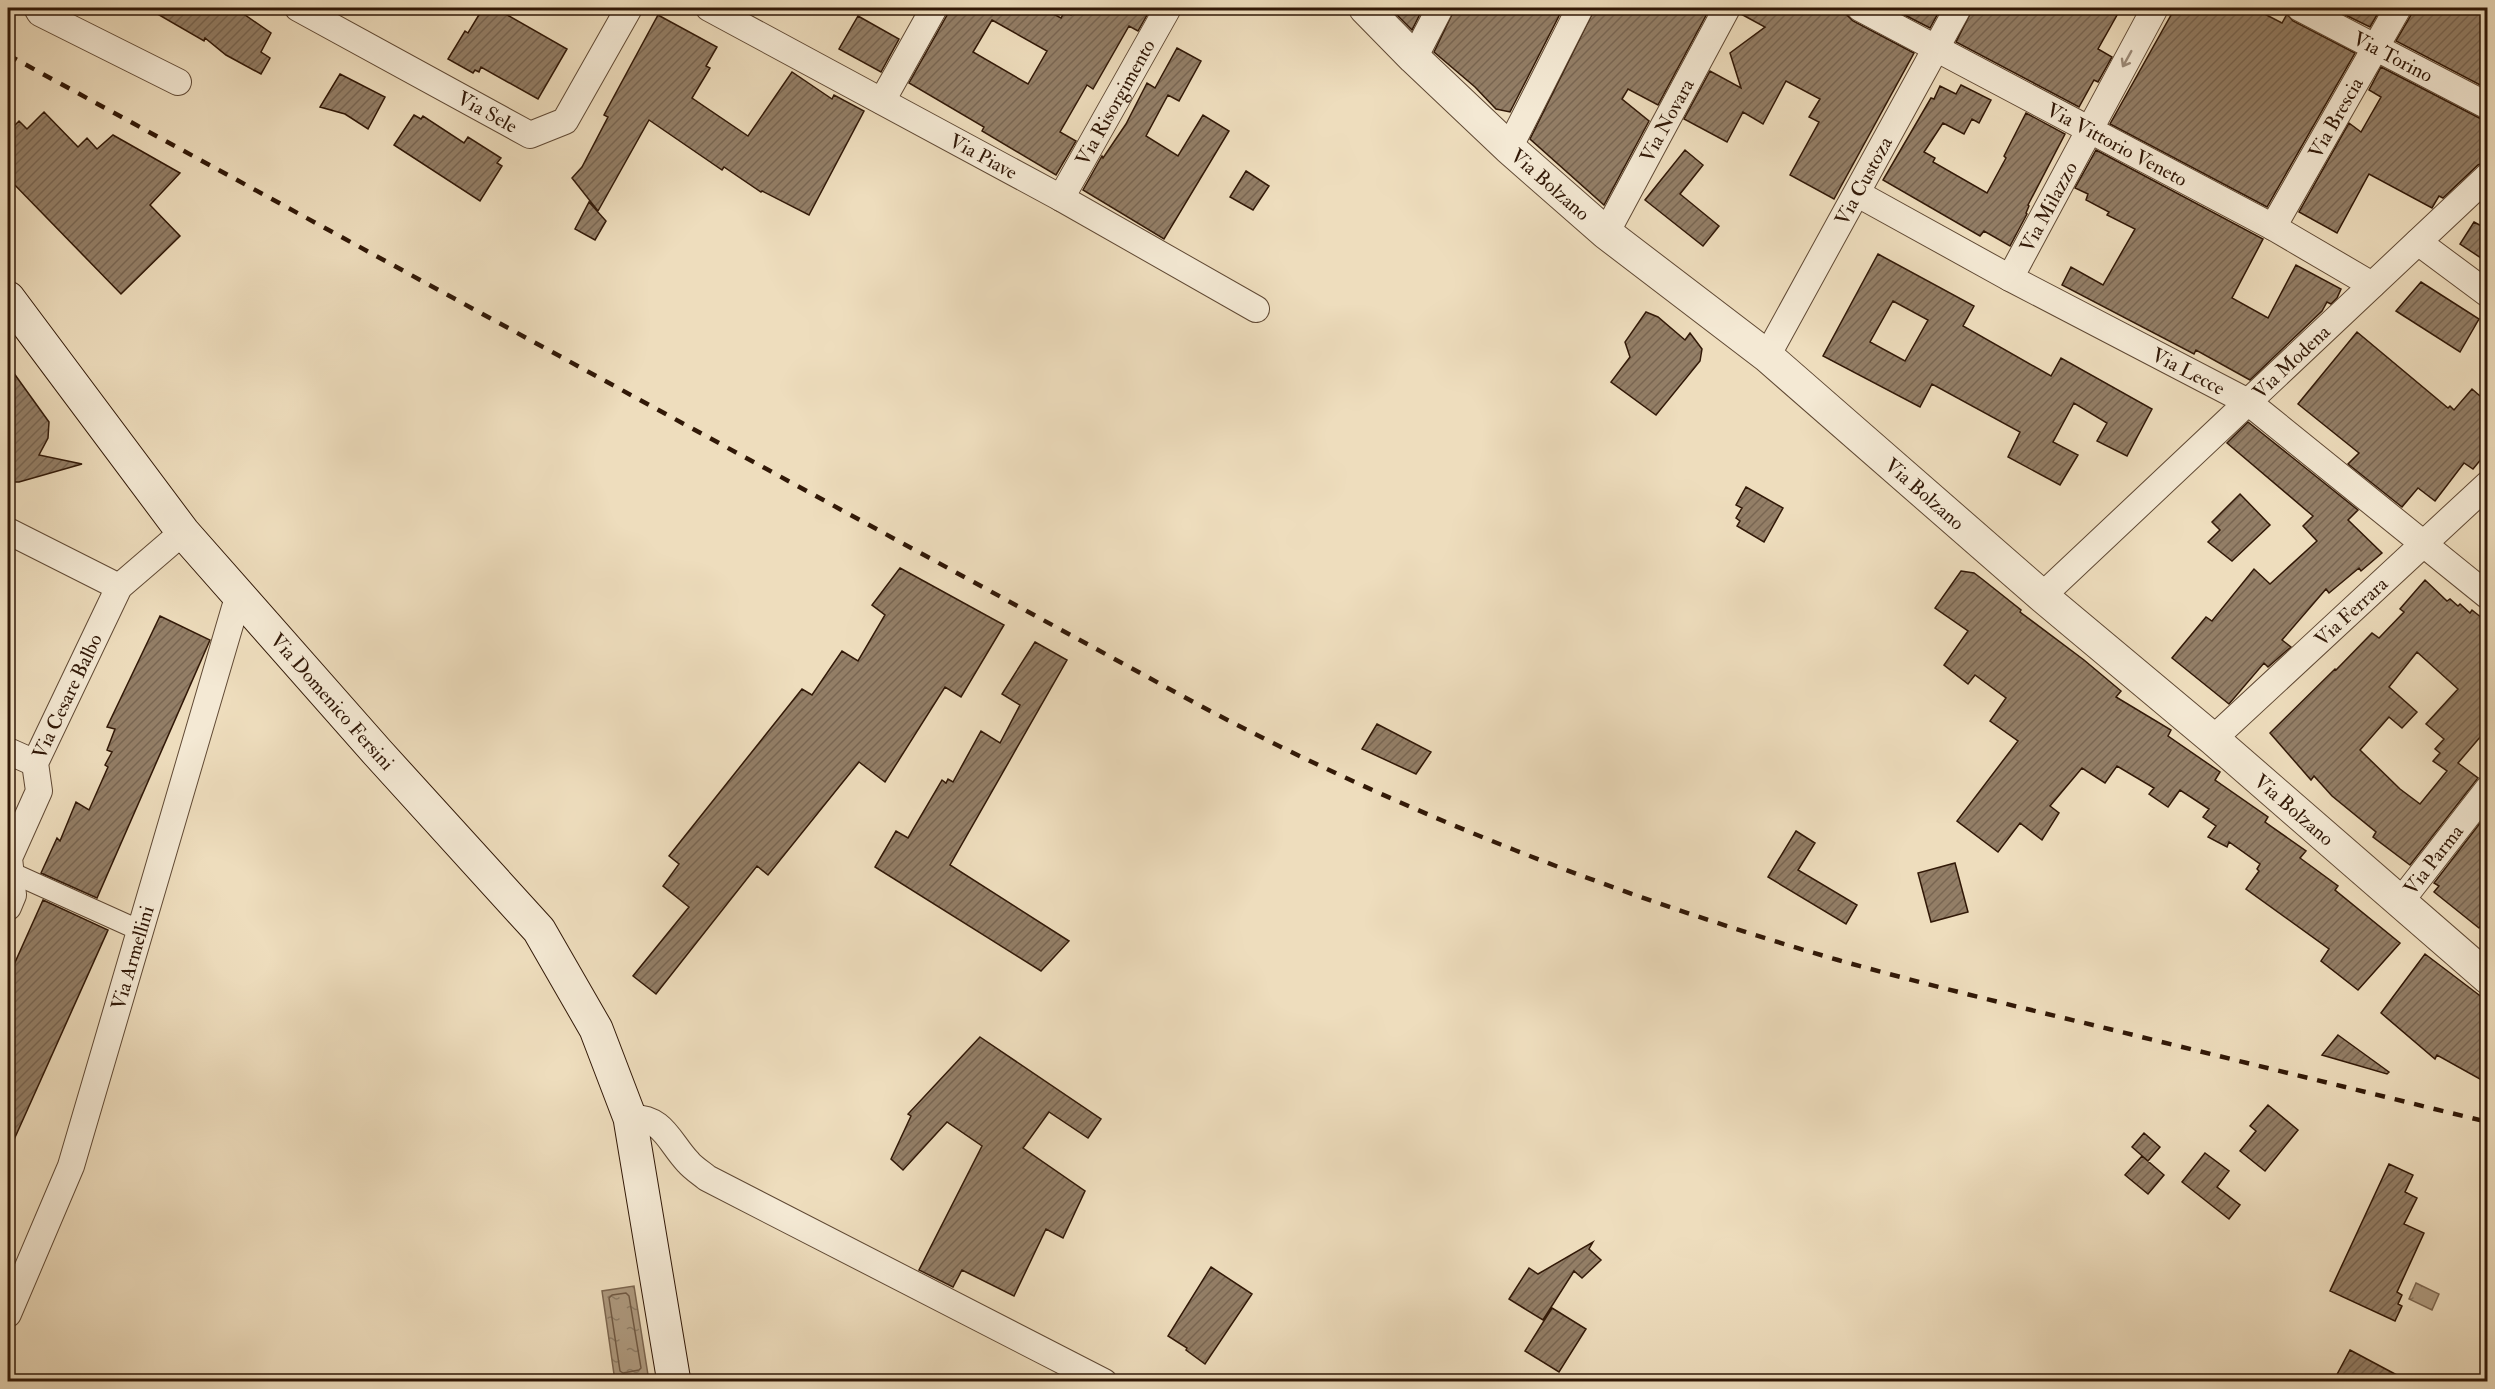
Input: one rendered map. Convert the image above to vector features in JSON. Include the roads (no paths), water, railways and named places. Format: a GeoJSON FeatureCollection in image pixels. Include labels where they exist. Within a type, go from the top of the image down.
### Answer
{"type":"FeatureCollection","features":[{"type":"Feature","properties":{"kind":"main road","name":"Via Domenico Fersini"},"geometry":{"type":"LineString","coordinates":[[8,298],[183,532],[378,753],[540,930],[596,1029],[630,1118],[674,1382]]}},
{"type":"Feature","properties":{"kind":"street"},"geometry":{"type":"LineString","coordinates":[[37,8],[40,13],[178,82]]}},
{"type":"Feature","properties":{"kind":"street","name":"Via Sele"},"geometry":{"type":"LineString","coordinates":[[298,8],[530,135],[565,121],[629,8]]}},
{"type":"Feature","properties":{"kind":"street","name":"Via Piave"},"geometry":{"type":"LineString","coordinates":[[709,8],[1060,198],[1256,309]]}},
{"type":"Feature","properties":{"kind":"street"},"geometry":{"type":"LineString","coordinates":[[882,101],[934,8]]}},
{"type":"Feature","properties":{"kind":"street","name":"Via Risorgimento"},"geometry":{"type":"LineString","coordinates":[[1060,198],[1168,8]]}},
{"type":"Feature","properties":{"kind":"street","name":"Via Bolzano"},"geometry":{"type":"LineString","coordinates":[[1365,8],[1509,148],[1606,233],[1767,356],[2042,596],[2213,739],[2487,978]]}},
{"type":"Feature","properties":{"kind":"street"},"geometry":{"type":"LineString","coordinates":[[1414,58],[1440,8]]}},
{"type":"Feature","properties":{"kind":"street"},"geometry":{"type":"LineString","coordinates":[[1509,148],[1580,8]]}},
{"type":"Feature","properties":{"kind":"street","name":"Via Novara"},"geometry":{"type":"LineString","coordinates":[[1606,233],[1727,8]]}},
{"type":"Feature","properties":{"kind":"street","name":"Via Vittorio Veneto"},"geometry":{"type":"LineString","coordinates":[[1860,8],[2273,227],[2372,285]]}},
{"type":"Feature","properties":{"kind":"street","name":"Via Custoza"},"geometry":{"type":"LineString","coordinates":[[1767,356],[1959,8]]}},
{"type":"Feature","properties":{"kind":"street","name":"Via Milazzo"},"geometry":{"type":"LineString","coordinates":[[2010,278],[2155,8]]}},
{"type":"Feature","properties":{"kind":"street","name":"Via Torino"},"geometry":{"type":"LineString","coordinates":[[2300,8],[2487,106]]}},
{"type":"Feature","properties":{"kind":"street","name":"Via Brescia"},"geometry":{"type":"LineString","coordinates":[[2273,227],[2398,8]]}},
{"type":"Feature","properties":{"kind":"street","name":"Via Modena"},"geometry":{"type":"LineString","coordinates":[[2042,596],[2487,176]]}},
{"type":"Feature","properties":{"kind":"street","name":"Via Lecce"},"geometry":{"type":"LineString","coordinates":[[1858,194],[2010,278],[2248,402],[2487,596]]}},
{"type":"Feature","properties":{"kind":"street"},"geometry":{"type":"LineString","coordinates":[[2418,242],[2487,294]]}},
{"type":"Feature","properties":{"kind":"street","name":"Via Ferrara"},"geometry":{"type":"LineString","coordinates":[[2213,739],[2487,484]]}},
{"type":"Feature","properties":{"kind":"street"},"geometry":{"type":"LineString","coordinates":[[8,531],[119,587],[183,532]]}},
{"type":"Feature","properties":{"kind":"street","name":"Via Cesare Balbo"},"geometry":{"type":"LineString","coordinates":[[8,907],[13,896],[9,858],[39,791],[34,763],[119,587]]}},
{"type":"Feature","properties":{"kind":"street","name":"Via Armellini"},"geometry":{"type":"LineString","coordinates":[[8,1314],[71,1166],[238,594]]}},
{"type":"Feature","properties":{"kind":"street"},"geometry":{"type":"LineString","coordinates":[[8,751],[34,763]]}},
{"type":"Feature","properties":{"kind":"street","name":"Via Parma"},"geometry":{"type":"LineString","coordinates":[[2400,902],[2487,789]]}},
{"type":"Feature","properties":{"kind":"street"},"geometry":{"type":"LineString","coordinates":[[9,872],[141,931]]}},
{"type":"Feature","properties":{"kind":"street"},"geometry":{"type":"LineString","coordinates":[[630,1118],[651,1120],[676,1145],[688,1163],[707,1178],[1104,1382]]}},
{"type":"Feature","properties":{"kind":"water"},"geometry":{"type":"Polygon","coordinates":[[[2416,1283],[2439,1294],[2432,1310],[2409,1299],[2416,1283]]]}},
{"type":"Feature","properties":{"kind":"water"},"geometry":{"type":"Polygon","coordinates":[[[634,1286],[648,1375],[615,1381],[602,1291],[634,1286]]]}},
{"type":"Feature","properties":{"kind":"railway"},"geometry":{"type":"LineString","coordinates":[[8,55],[1197,704],[1352,781],[1431,816],[1511,849],[1673,908],[1838,960],[1973,996],[2488,1122]]}}]}
